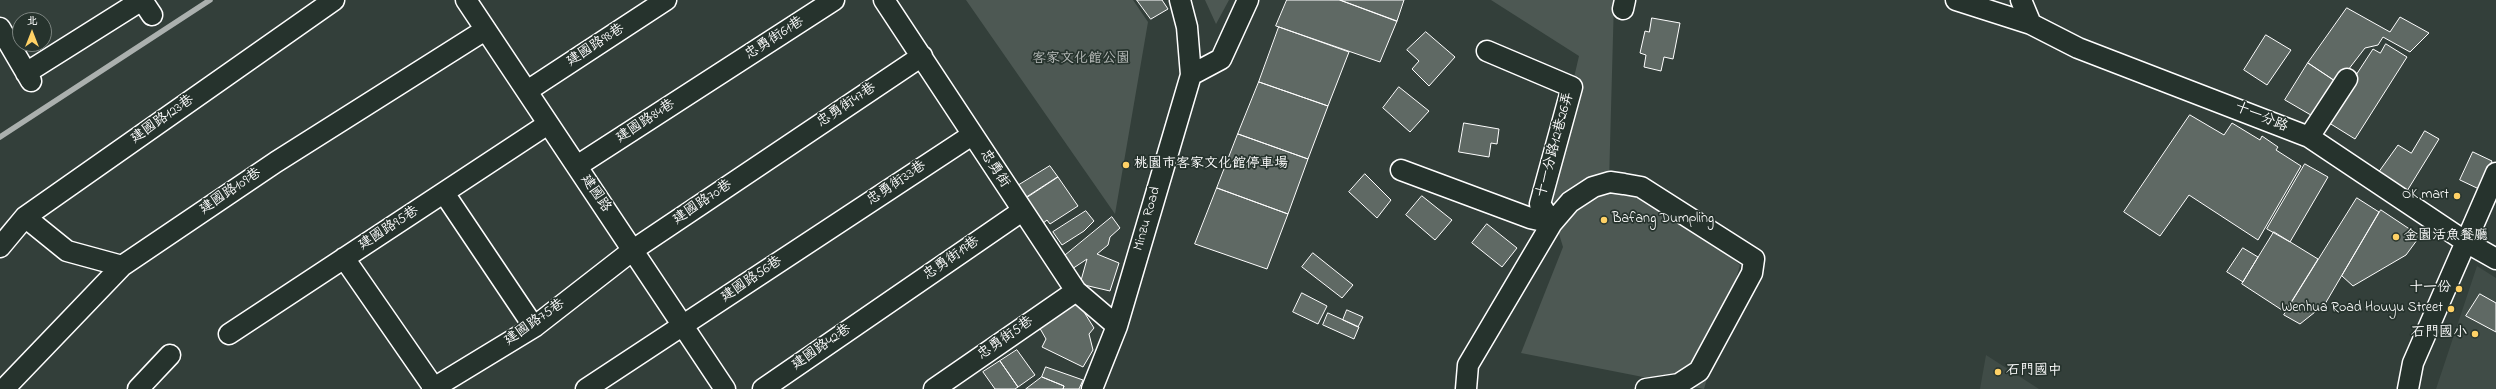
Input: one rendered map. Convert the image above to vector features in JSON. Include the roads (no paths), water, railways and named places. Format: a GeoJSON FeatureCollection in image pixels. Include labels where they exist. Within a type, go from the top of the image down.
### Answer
{"type":"FeatureCollection","features":[{"type":"Feature","properties":{"kind":"street","name":"建國路123巷"},"geometry":{"type":"LineString","coordinates":[[0,247],[25,217],[334,0]]}},
{"type":"Feature","properties":{"kind":"street","name":"建國路98巷"},"geometry":{"type":"LineString","coordinates":[[527,92],[666,0]]}},
{"type":"Feature","properties":{"kind":"street","name":"忠勇街61巷"},"geometry":{"type":"LineString","coordinates":[[715,77],[834,0]]}},
{"type":"Feature","properties":{"kind":"street","name":"忠勇街"},"geometry":{"type":"LineString","coordinates":[[884,0],[1076,291],[1117,326]]}},
{"type":"Feature","properties":{"kind":"street","name":"Minzu Road"},"geometry":{"type":"LineString","coordinates":[[1092,389],[1117,326],[1191,75],[1187,27],[1180,0]]}},
{"type":"Feature","properties":{"kind":"street"},"geometry":{"type":"LineString","coordinates":[[1191,75],[1221,59],[1248,0]]}},
{"type":"Feature","properties":{"kind":"street","name":"十一分路"},"geometry":{"type":"LineString","coordinates":[[1956,0],[2031,24],[2078,48],[2309,137],[2466,242],[2496,259]]}},
{"type":"Feature","properties":{"kind":"street"},"geometry":{"type":"LineString","coordinates":[[2022,0],[2031,24]]}},
{"type":"Feature","properties":{"kind":"street","name":"建國路"},"geometry":{"type":"LineString","coordinates":[[473,2],[486,30],[725,389]]}},
{"type":"Feature","properties":{"kind":"street"},"geometry":{"type":"LineString","coordinates":[[0,28],[29,77],[147,7]]}},
{"type":"Feature","properties":{"kind":"street","name":"建國路109巷"},"geometry":{"type":"LineString","coordinates":[[4,389],[122,266],[276,162],[486,30]]}},
{"type":"Feature","properties":{"kind":"street","name":"十一分路12巷26弄"},"geometry":{"type":"LineString","coordinates":[[1487,51],[1572,86],[1540,204],[1552,223]]}},
{"type":"Feature","properties":{"kind":"street","name":"忠勇街47巷"},"geometry":{"type":"LineString","coordinates":[[773,156],[922,56]]}},
{"type":"Feature","properties":{"kind":"street","name":"建國路84巷"},"geometry":{"type":"LineString","coordinates":[[577,166],[715,77]]}},
{"type":"Feature","properties":{"kind":"street"},"geometry":{"type":"LineString","coordinates":[[2309,137],[2347,79]]}},
{"type":"Feature","properties":{"kind":"street","name":"建國路95巷"},"geometry":{"type":"LineString","coordinates":[[229,334],[548,124]]}},
{"type":"Feature","properties":{"kind":"street","name":"忠勇街33巷"},"geometry":{"type":"LineString","coordinates":[[822,234],[972,135]]}},
{"type":"Feature","properties":{"kind":"street","name":"建國路70巷"},"geometry":{"type":"LineString","coordinates":[[633,250],[773,156]]}},
{"type":"Feature","properties":{"kind":"street"},"geometry":{"type":"LineString","coordinates":[[1401,170],[1530,218],[1552,223]]}},
{"type":"Feature","properties":{"kind":"street"},"geometry":{"type":"LineString","coordinates":[[2408,389],[2413,363],[2496,173]]}},
{"type":"Feature","properties":{"kind":"street"},"geometry":{"type":"LineString","coordinates":[[1466,389],[1468,365],[1552,223],[1570,202],[1593,187],[1610,182],[1641,187],[1754,259],[1752,273],[1699,372],[1679,384],[1646,389]]}},
{"type":"Feature","properties":{"kind":"street"},"geometry":{"type":"LineString","coordinates":[[444,192],[534,327]]}},
{"type":"Feature","properties":{"kind":"street","name":"忠勇街19巷"},"geometry":{"type":"LineString","coordinates":[[882,307],[1022,211]]}},
{"type":"Feature","properties":{"kind":"street"},"geometry":{"type":"LineString","coordinates":[[25,217],[67,251],[122,266]]}},
{"type":"Feature","properties":{"kind":"street","name":"建國路56巷"},"geometry":{"type":"LineString","coordinates":[[586,389],[822,234]]}},
{"type":"Feature","properties":{"kind":"street","name":"建國路75巷"},"geometry":{"type":"LineString","coordinates":[[433,388],[534,327],[633,250]]}},
{"type":"Feature","properties":{"kind":"street"},"geometry":{"type":"LineString","coordinates":[[344,258],[433,388]]}},
{"type":"Feature","properties":{"kind":"street","name":"忠勇街5巷"},"geometry":{"type":"LineString","coordinates":[[936,388],[1076,291]]}},
{"type":"Feature","properties":{"kind":"street","name":"建國路42巷"},"geometry":{"type":"LineString","coordinates":[[763,389],[882,307]]}},
{"type":"Feature","properties":{"kind":"street"},"geometry":{"type":"LineString","coordinates":[[138,389],[170,355]]}},
{"type":"Feature","properties":{"kind":"waterway"},"geometry":{"type":"LineString","coordinates":[[0,137],[210,0]]}},
{"type":"Feature","properties":{"kind":"place","name":"桃園市客家文化館停車場"},"geometry":{"type":"Point","coordinates":[1126,165]}},
{"type":"Feature","properties":{"kind":"place","name":"OK mart"},"geometry":{"type":"Point","coordinates":[2457,196]}},
{"type":"Feature","properties":{"kind":"place","name":"Bafang Dumpling"},"geometry":{"type":"Point","coordinates":[1604,220]}},
{"type":"Feature","properties":{"kind":"place","name":"金園活魚餐廳"},"geometry":{"type":"Point","coordinates":[2396,237]}},
{"type":"Feature","properties":{"kind":"place","name":"十一份"},"geometry":{"type":"Point","coordinates":[2459,289]}},
{"type":"Feature","properties":{"kind":"place","name":"Wenhua Road Houyu Street"},"geometry":{"type":"Point","coordinates":[2451,309]}},
{"type":"Feature","properties":{"kind":"place","name":"石門國小"},"geometry":{"type":"Point","coordinates":[2475,334]}},
{"type":"Feature","properties":{"kind":"place","name":"石門國中"},"geometry":{"type":"Point","coordinates":[1998,372]}},
{"type":"Feature","properties":{"kind":"park label","name":"客家文化館公園"},"geometry":{"type":"Point","coordinates":[1081,60]}}]}
